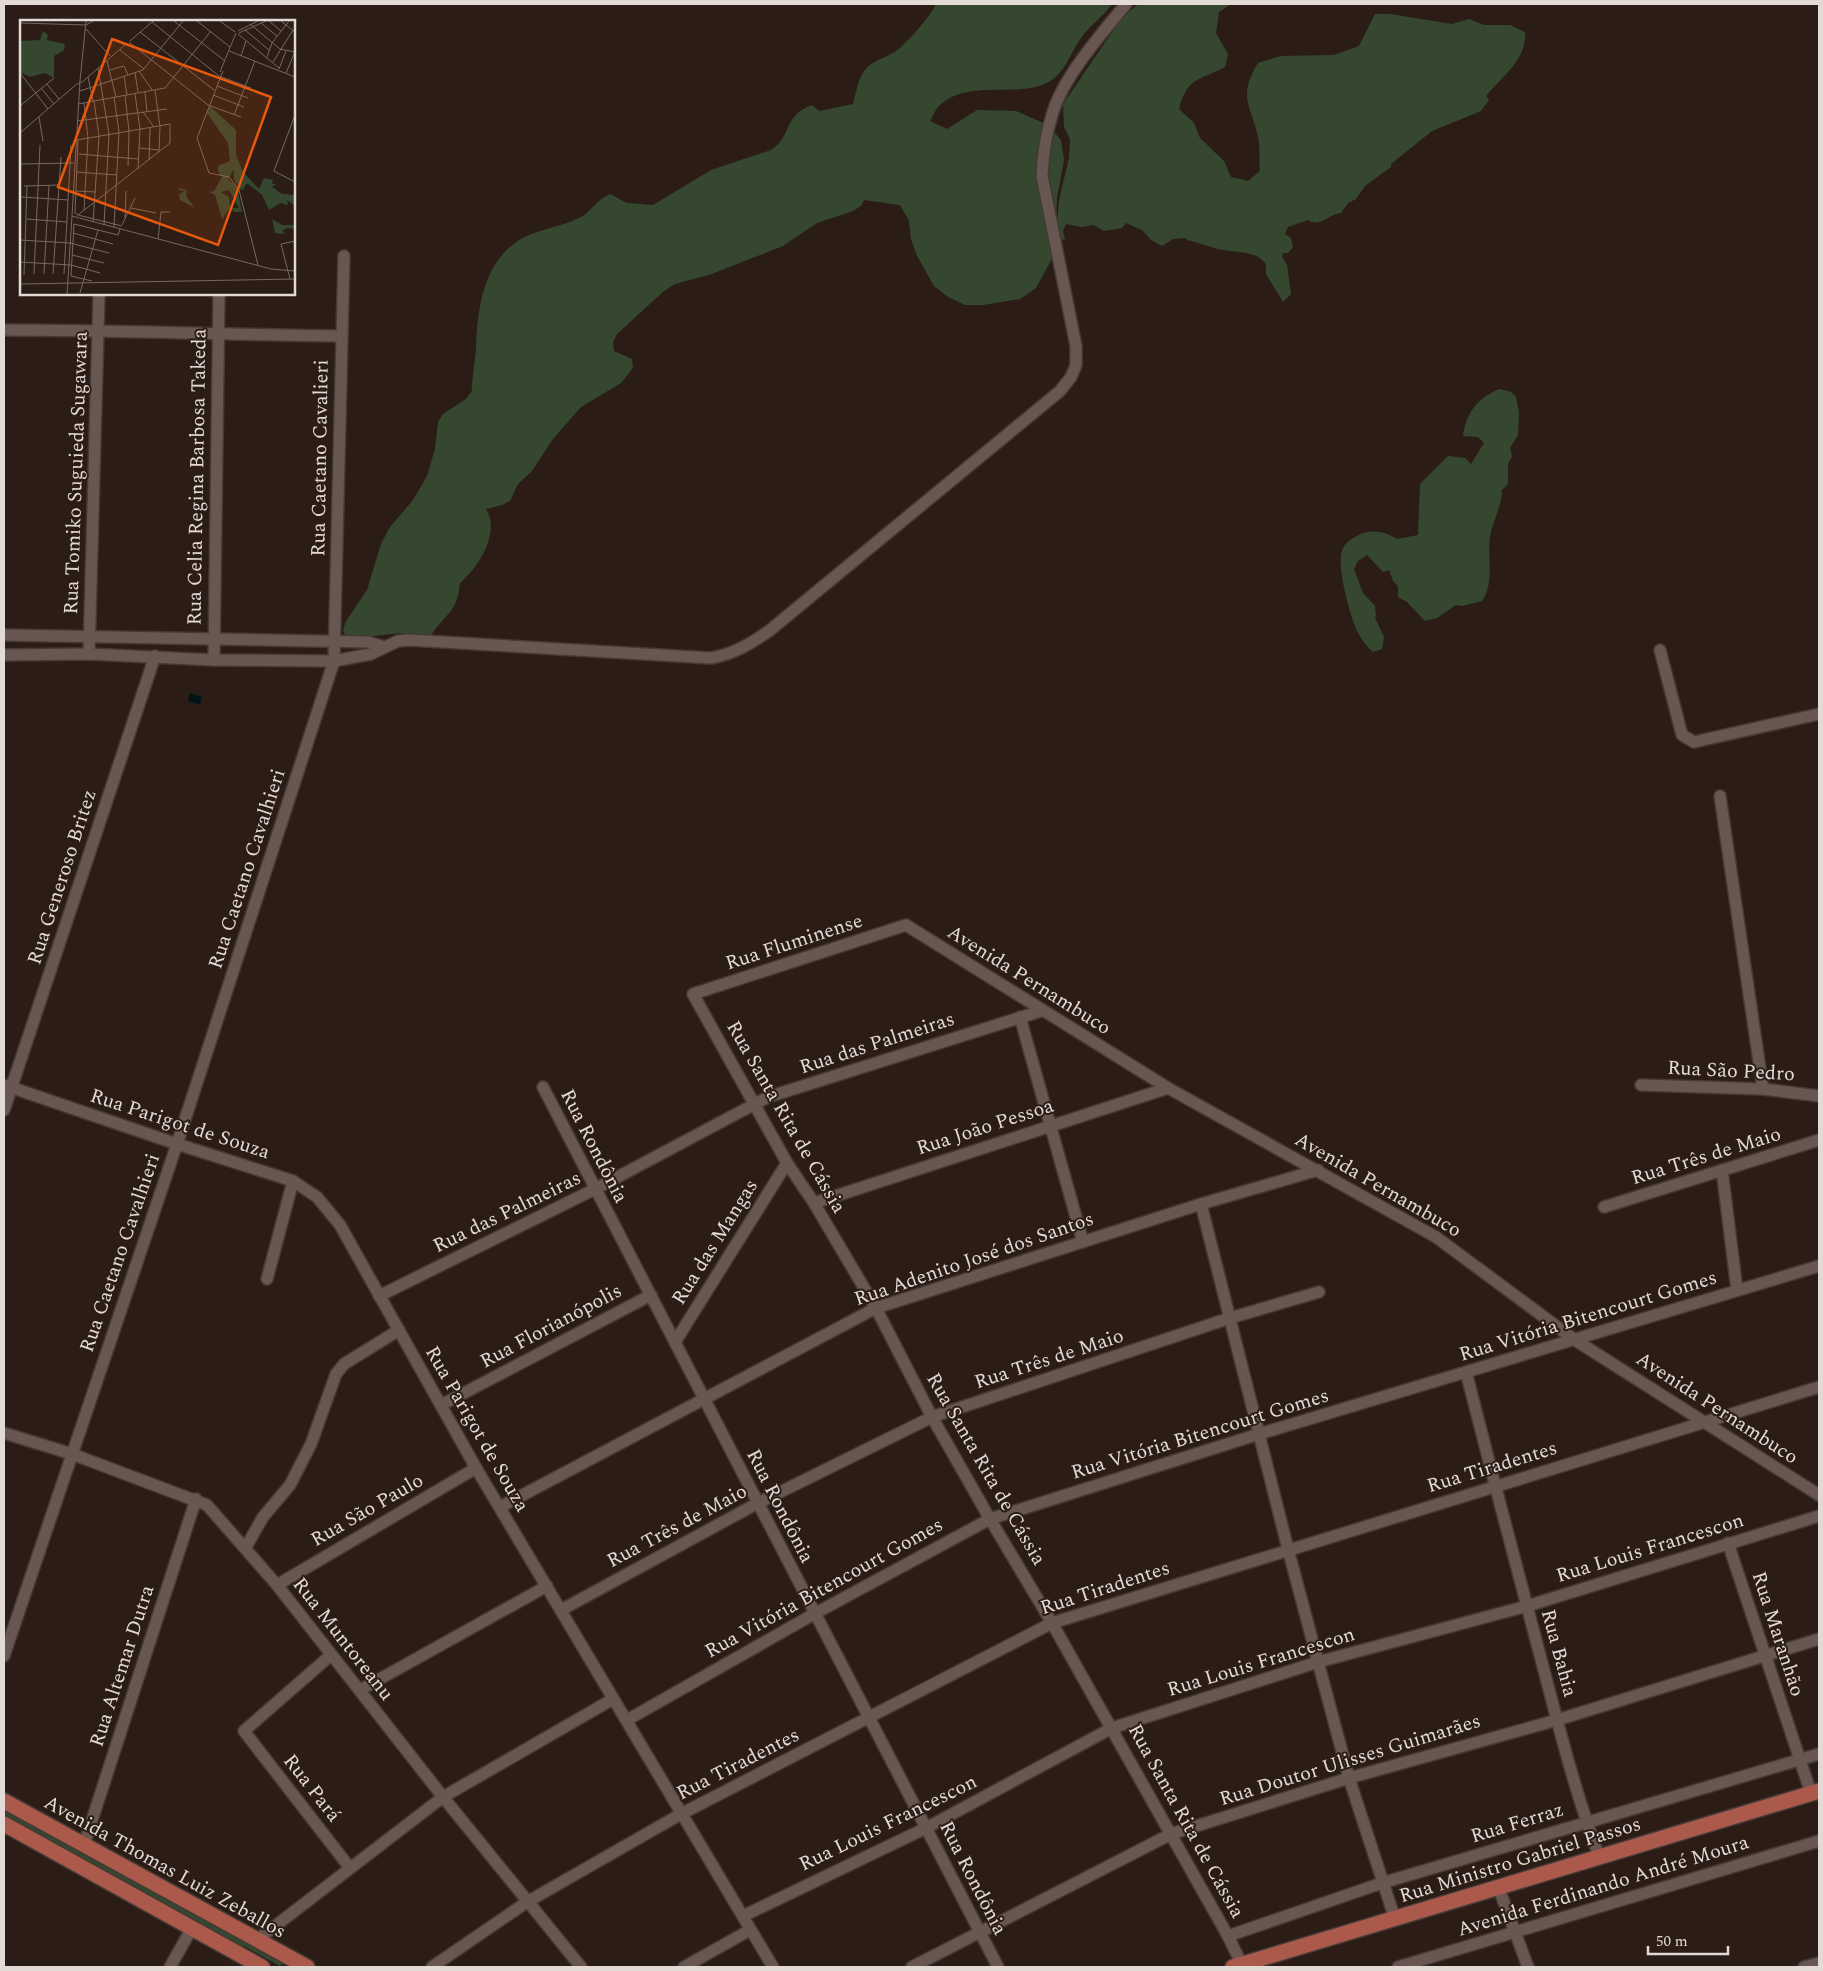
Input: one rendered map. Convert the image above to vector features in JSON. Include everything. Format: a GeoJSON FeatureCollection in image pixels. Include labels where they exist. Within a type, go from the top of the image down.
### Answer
{"type":"FeatureCollection","features":[{"type":"Feature","properties":{"kind":"main road","name":"Rua Ministro Gabriel Passos"},"geometry":{"type":"LineString","coordinates":[[1238,1966],[1815,1792]]}},
{"type":"Feature","properties":{"kind":"main road","name":"Avenida Thomas Luiz Zeballos"},"geometry":{"type":"LineString","coordinates":[[4,1801],[257,1940],[290,1963],[307,1967]]}},
{"type":"Feature","properties":{"kind":"main road","name":"Avenida Thomas Luiz Zeballos"},"geometry":{"type":"LineString","coordinates":[[4,1824],[262,1967]]}},
{"type":"Feature","properties":{"kind":"street"},"geometry":{"type":"LineString","coordinates":[[4,655],[90,654],[214,660],[334,661],[371,654],[398,641],[409,640],[711,658],[728,655],[769,631],[1053,397],[1071,377],[1076,365],[1076,346],[1042,176],[1044,148],[1053,110],[1074,72],[1091,47],[1126,4]]}},
{"type":"Feature","properties":{"kind":"street","name":"Rua Caetano Cavalieri"},"geometry":{"type":"LineString","coordinates":[[334,661],[336,642],[344,256]]}},
{"type":"Feature","properties":{"kind":"street","name":"Rua Tomiko Suguieda Sugawara"},"geometry":{"type":"LineString","coordinates":[[90,654],[99,295]]}},
{"type":"Feature","properties":{"kind":"street","name":"Rua Celia Regina Barbosa Takeda"},"geometry":{"type":"LineString","coordinates":[[214,660],[219,295]]}},
{"type":"Feature","properties":{"kind":"street"},"geometry":{"type":"LineString","coordinates":[[4,330],[99,330],[218,335],[341,336]]}},
{"type":"Feature","properties":{"kind":"street"},"geometry":{"type":"LineString","coordinates":[[4,635],[368,642],[384,647]]}},
{"type":"Feature","properties":{"kind":"street"},"geometry":{"type":"LineString","coordinates":[[1660,650],[1682,735],[1694,742],[1819,714]]}},
{"type":"Feature","properties":{"kind":"street","name":"Rua Generoso Britez"},"geometry":{"type":"LineString","coordinates":[[4,1110],[8,1086],[155,656]]}},
{"type":"Feature","properties":{"kind":"street","name":"Rua Caetano Cavalhieri"},"geometry":{"type":"LineString","coordinates":[[4,1656],[177,1144],[334,661]]}},
{"type":"Feature","properties":{"kind":"street"},"geometry":{"type":"LineString","coordinates":[[1720,796],[1763,1089]]}},
{"type":"Feature","properties":{"kind":"street","name":"Rua Fluminense"},"geometry":{"type":"LineString","coordinates":[[693,994],[906,925]]}},
{"type":"Feature","properties":{"kind":"street","name":"Avenida Pernambuco"},"geometry":{"type":"LineString","coordinates":[[906,925],[1041,1011],[1168,1088],[1436,1237],[1575,1340],[1819,1496]]}},
{"type":"Feature","properties":{"kind":"street","name":"Rua Santa Rita de Cássia"},"geometry":{"type":"LineString","coordinates":[[693,994],[788,1163],[876,1308],[932,1417],[1112,1728],[1228,1936],[1238,1966]]}},
{"type":"Feature","properties":{"kind":"street","name":"Rua das Palmeiras"},"geometry":{"type":"LineString","coordinates":[[379,1296],[595,1189],[756,1106],[768,1097],[1041,1011]]}},
{"type":"Feature","properties":{"kind":"street"},"geometry":{"type":"LineString","coordinates":[[1020,1017],[1083,1242]]}},
{"type":"Feature","properties":{"kind":"street","name":"Rua São Pedro"},"geometry":{"type":"LineString","coordinates":[[1641,1085],[1763,1089],[1819,1096]]}},
{"type":"Feature","properties":{"kind":"street","name":"Rua Parigot de Souza"},"geometry":{"type":"LineString","coordinates":[[8,1086],[177,1144],[293,1181],[317,1197],[340,1225],[442,1404],[476,1468],[613,1699],[628,1720],[773,1967]]}},
{"type":"Feature","properties":{"kind":"street","name":"Rua Rondônia"},"geometry":{"type":"LineString","coordinates":[[543,1087],[998,1967]]}},
{"type":"Feature","properties":{"kind":"street","name":"Rua João Pessoa"},"geometry":{"type":"LineString","coordinates":[[814,1203],[1168,1088]]}},
{"type":"Feature","properties":{"kind":"street","name":"Rua Três de Maio"},"geometry":{"type":"LineString","coordinates":[[1604,1208],[1819,1140]]}},
{"type":"Feature","properties":{"kind":"street","name":"Rua das Mangas"},"geometry":{"type":"LineString","coordinates":[[675,1342],[788,1163]]}},
{"type":"Feature","properties":{"kind":"street","name":"Rua Adenito José dos Santos"},"geometry":{"type":"LineString","coordinates":[[500,1507],[876,1308],[1201,1204],[1318,1170]]}},
{"type":"Feature","properties":{"kind":"street"},"geometry":{"type":"LineString","coordinates":[[1722,1170],[1737,1290]]}},
{"type":"Feature","properties":{"kind":"street"},"geometry":{"type":"LineString","coordinates":[[267,1279],[293,1181]]}},
{"type":"Feature","properties":{"kind":"street"},"geometry":{"type":"LineString","coordinates":[[1201,1204],[1288,1550],[1349,1778],[1395,1919]]}},
{"type":"Feature","properties":{"kind":"street","name":"Rua Vitória Bitencourt Gomes"},"geometry":{"type":"LineString","coordinates":[[628,1720],[814,1614],[990,1519],[1259,1434],[1819,1266]]}},
{"type":"Feature","properties":{"kind":"street","name":"Rua Três de Maio"},"geometry":{"type":"LineString","coordinates":[[561,1610],[758,1503],[932,1417],[1230,1318],[1319,1292]]}},
{"type":"Feature","properties":{"kind":"street","name":"Rua Florianópolis"},"geometry":{"type":"LineString","coordinates":[[442,1404],[651,1295]]}},
{"type":"Feature","properties":{"kind":"street"},"geometry":{"type":"LineString","coordinates":[[246,1547],[263,1517],[290,1485],[324,1411],[336,1374],[344,1364],[399,1330]]}},
{"type":"Feature","properties":{"kind":"street","name":"Rua Bahia"},"geometry":{"type":"LineString","coordinates":[[1466,1372],[1494,1487],[1557,1720],[1586,1822],[1599,1856]]}},
{"type":"Feature","properties":{"kind":"street","name":"Rua Tiradentes"},"geometry":{"type":"LineString","coordinates":[[432,1967],[527,1902],[682,1814],[1052,1622],[1819,1387]]}},
{"type":"Feature","properties":{"kind":"street","name":"Rua Muntoreanu"},"geometry":{"type":"LineString","coordinates":[[4,1433],[72,1454],[207,1505],[246,1547],[277,1585],[443,1797],[581,1967]]}},
{"type":"Feature","properties":{"kind":"street","name":"Rua São Paulo"},"geometry":{"type":"LineString","coordinates":[[277,1585],[476,1468]]}},
{"type":"Feature","properties":{"kind":"street","name":"Rua Altemar Dutra"},"geometry":{"type":"LineString","coordinates":[[84,1845],[196,1500]]}},
{"type":"Feature","properties":{"kind":"street","name":"Rua Louis Francescon"},"geometry":{"type":"LineString","coordinates":[[742,1916],[926,1828],[1112,1728],[1318,1662],[1527,1606],[1819,1516]]}},
{"type":"Feature","properties":{"kind":"street","name":"Rua Maranhão"},"geometry":{"type":"LineString","coordinates":[[1728,1543],[1799,1760],[1815,1792]]}},
{"type":"Feature","properties":{"kind":"street"},"geometry":{"type":"LineString","coordinates":[[360,1690],[547,1586]]}},
{"type":"Feature","properties":{"kind":"street","name":"Rua Doutor Ulisses Guimarães"},"geometry":{"type":"LineString","coordinates":[[912,1967],[1171,1834],[1349,1778],[1557,1720],[1819,1639]]}},
{"type":"Feature","properties":{"kind":"street","name":"Rua Pará"},"geometry":{"type":"LineString","coordinates":[[332,1655],[244,1731],[350,1868]]}},
{"type":"Feature","properties":{"kind":"street"},"geometry":{"type":"LineString","coordinates":[[257,1940],[443,1797],[613,1699]]}},
{"type":"Feature","properties":{"kind":"street","name":"Rua Ferraz"},"geometry":{"type":"LineString","coordinates":[[1228,1936],[1382,1883],[1819,1754]]}},
{"type":"Feature","properties":{"kind":"street","name":"Avenida Ferdinando André Moura"},"geometry":{"type":"LineString","coordinates":[[1398,1967],[1819,1841]]}},
{"type":"Feature","properties":{"kind":"street"},"geometry":{"type":"LineString","coordinates":[[1498,1889],[1528,1967]]}},
{"type":"Feature","properties":{"kind":"street"},"geometry":{"type":"LineString","coordinates":[[170,1967],[192,1928]]}},
{"type":"Feature","properties":{"kind":"street"},"geometry":{"type":"LineString","coordinates":[[684,1967],[750,1930]]}},
{"type":"Feature","properties":{"kind":"street"},"geometry":{"type":"LineString","coordinates":[[1804,1967],[1819,1963]]}},
{"type":"Feature","properties":{"kind":"green space"},"geometry":{"type":"Polygon","coordinates":[[[936,4],[1112,4],[1085,33],[1063,69],[1047,83],[1035,87],[978,91],[951,97],[940,105],[930,121],[947,129],[977,110],[1016,111],[1048,125],[1061,140],[1064,160],[1057,198],[1054,255],[1036,288],[1020,299],[983,305],[965,305],[948,297],[934,286],[917,256],[911,239],[909,221],[900,205],[864,200],[861,206],[853,211],[817,223],[783,246],[709,275],[675,284],[664,291],[617,334],[613,342],[614,351],[632,359],[633,368],[621,383],[581,407],[553,439],[532,471],[518,484],[510,501],[486,509],[490,518],[491,528],[485,549],[474,568],[460,583],[456,601],[450,613],[430,637],[409,636],[400,633],[373,636],[356,641],[347,639],[343,630],[346,621],[367,590],[381,544],[390,527],[413,500],[427,476],[435,449],[438,422],[443,414],[466,399],[472,391],[482,297],[494,266],[503,253],[531,234],[581,217],[610,194],[627,203],[653,205],[711,170],[771,150],[782,139],[796,115],[812,105],[819,111],[853,104],[859,82],[865,70],[900,48],[924,23],[936,4]]]}},
{"type":"Feature","properties":{"kind":"green space"},"geometry":{"type":"Polygon","coordinates":[[[1138,4],[1231,4],[1219,12],[1216,33],[1228,54],[1225,67],[1190,85],[1179,109],[1194,123],[1200,138],[1224,161],[1231,177],[1248,181],[1260,171],[1258,136],[1249,108],[1247,92],[1248,84],[1258,63],[1281,56],[1334,55],[1359,46],[1375,14],[1390,14],[1452,24],[1469,19],[1484,25],[1510,25],[1525,32],[1525,42],[1518,59],[1486,96],[1489,100],[1481,111],[1432,131],[1391,164],[1391,167],[1365,186],[1356,199],[1348,203],[1341,213],[1321,222],[1308,220],[1288,227],[1285,234],[1291,238],[1293,247],[1288,253],[1283,253],[1282,257],[1287,265],[1291,294],[1283,302],[1266,274],[1266,264],[1249,253],[1221,250],[1187,240],[1186,238],[1173,239],[1162,246],[1151,240],[1142,230],[1126,223],[1122,228],[1104,231],[1093,225],[1082,227],[1066,224],[1063,231],[1065,239],[1060,241],[1056,236],[1059,200],[1069,158],[1070,139],[1064,127],[1063,104],[1121,19],[1138,4]]]}},
{"type":"Feature","properties":{"kind":"green space"},"geometry":{"type":"Polygon","coordinates":[[[1500,389],[1511,392],[1516,397],[1519,412],[1518,435],[1510,448],[1512,456],[1508,464],[1508,484],[1502,490],[1501,502],[1490,536],[1489,578],[1486,594],[1482,601],[1462,606],[1456,605],[1437,618],[1425,621],[1407,602],[1398,597],[1398,586],[1393,581],[1389,570],[1383,572],[1367,555],[1358,561],[1354,569],[1363,593],[1375,606],[1375,618],[1384,637],[1382,649],[1373,652],[1359,634],[1344,589],[1341,565],[1343,548],[1358,535],[1366,532],[1380,532],[1397,539],[1418,535],[1420,484],[1448,456],[1465,458],[1471,464],[1484,443],[1478,437],[1463,436],[1467,420],[1480,401],[1500,389]]]}},
{"type":"Feature","properties":{"kind":"green space"},"geometry":{"type":"Polygon","coordinates":[[[4,1808],[284,1963],[280,1966],[244,1946],[238,1948],[4,1818],[4,1808]]]}},
{"type":"Feature","properties":{"kind":"shaded area"},"geometry":{"type":"Polygon","coordinates":[[[190,693],[202,697],[200,705],[188,701],[190,693]]]}}]}
